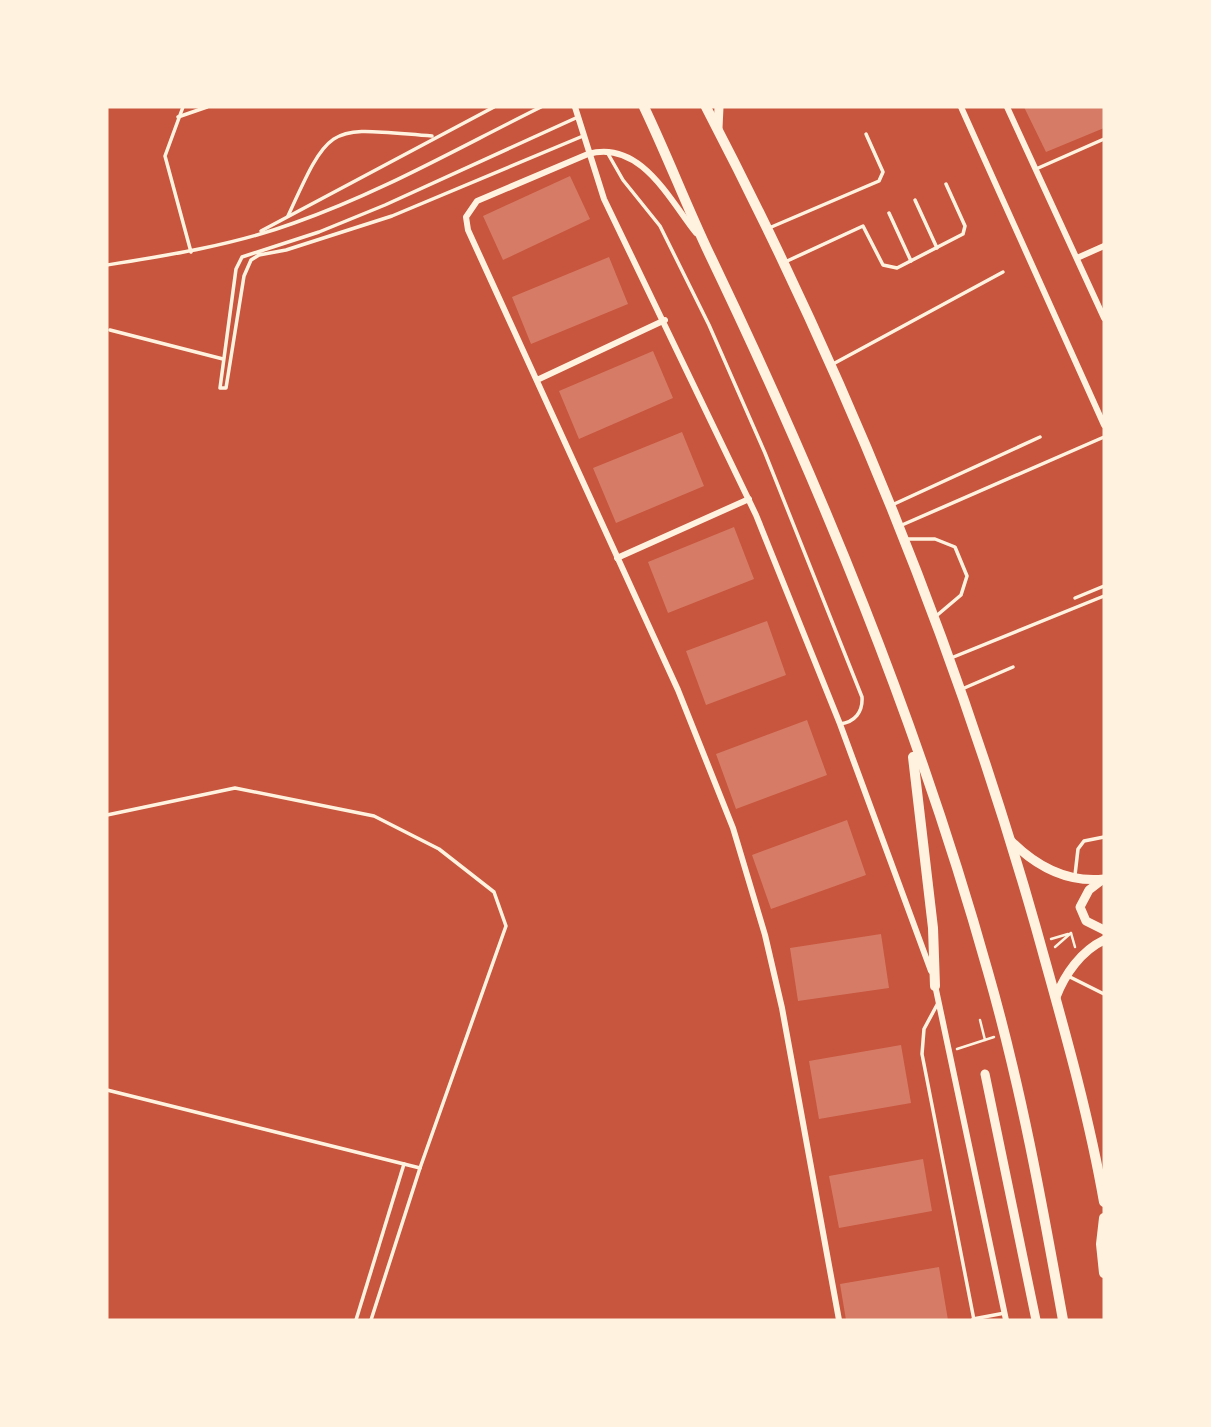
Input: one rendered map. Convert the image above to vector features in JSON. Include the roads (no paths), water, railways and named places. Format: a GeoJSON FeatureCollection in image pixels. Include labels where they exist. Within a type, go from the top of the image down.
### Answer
{"type":"FeatureCollection","features":[{"type":"Feature","properties":{"kind":"highway"},"geometry":{"type":"LineString","coordinates":[[643,107],[706,247],[768,374],[825,505],[962,884],[1005,1034],[1030,1144],[1063,1319]]}},
{"type":"Feature","properties":{"kind":"highway"},"geometry":{"type":"LineString","coordinates":[[650,107],[652,123]]}},
{"type":"Feature","properties":{"kind":"highway"},"geometry":{"type":"LineString","coordinates":[[706,107],[833,364],[892,505],[949,658],[1011,841],[1056,997],[1104,1197]]}},
{"type":"Feature","properties":{"kind":"highway"},"geometry":{"type":"LineString","coordinates":[[911,737],[933,928],[935,986]]}},
{"type":"Feature","properties":{"kind":"highway"},"geometry":{"type":"LineString","coordinates":[[1104,1218],[1101,1244],[1104,1273]]}},
{"type":"Feature","properties":{"kind":"main road"},"geometry":{"type":"LineString","coordinates":[[718,130],[719,107]]}},
{"type":"Feature","properties":{"kind":"main road"},"geometry":{"type":"LineString","coordinates":[[1011,841],[1041,866],[1075,878],[1103,880]]}},
{"type":"Feature","properties":{"kind":"main road"},"geometry":{"type":"LineString","coordinates":[[1103,880],[1088,890],[1080,906],[1086,921],[1104,930]]}},
{"type":"Feature","properties":{"kind":"main road"},"geometry":{"type":"LineString","coordinates":[[1056,997],[1066,975],[1082,956],[1104,940]]}},
{"type":"Feature","properties":{"kind":"main road"},"geometry":{"type":"LineString","coordinates":[[985,1074],[1037,1320]]}},
{"type":"Feature","properties":{"kind":"street"},"geometry":{"type":"LineString","coordinates":[[575,107],[604,199],[749,499],[840,724],[935,986],[1005,1317]]}},
{"type":"Feature","properties":{"kind":"street"},"geometry":{"type":"LineString","coordinates":[[961,107],[1104,425]]}},
{"type":"Feature","properties":{"kind":"street"},"geometry":{"type":"LineString","coordinates":[[1007,107],[1104,318]]}},
{"type":"Feature","properties":{"kind":"street"},"geometry":{"type":"LineString","coordinates":[[706,247],[640,163],[620,152],[606,150],[588,154],[477,201],[466,217],[468,230],[707,758],[752,887],[782,1008],[839,1320]]}},
{"type":"Feature","properties":{"kind":"street"},"geometry":{"type":"LineString","coordinates":[[1077,258],[1104,246]]}},
{"type":"Feature","properties":{"kind":"street"},"geometry":{"type":"LineString","coordinates":[[537,380],[664,320]]}},
{"type":"Feature","properties":{"kind":"street"},"geometry":{"type":"LineString","coordinates":[[617,558],[749,499]]}},
{"type":"Feature","properties":{"kind":"lane"},"geometry":{"type":"LineString","coordinates":[[183,107],[165,156],[191,252]]}},
{"type":"Feature","properties":{"kind":"lane"},"geometry":{"type":"LineString","coordinates":[[178,117],[207,107]]}},
{"type":"Feature","properties":{"kind":"lane"},"geometry":{"type":"LineString","coordinates":[[258,233],[434,136],[494,107]]}},
{"type":"Feature","properties":{"kind":"lane"},"geometry":{"type":"LineString","coordinates":[[107,265],[191,252],[341,205],[541,107]]}},
{"type":"Feature","properties":{"kind":"lane"},"geometry":{"type":"LineString","coordinates":[[579,117],[375,209],[319,232],[242,257],[236,269],[219,387],[223,390],[226,388],[247,267],[259,255],[286,250],[381,220],[585,135]]}},
{"type":"Feature","properties":{"kind":"lane"},"geometry":{"type":"LineString","coordinates":[[288,216],[316,156],[334,137],[359,130],[434,136]]}},
{"type":"Feature","properties":{"kind":"lane"},"geometry":{"type":"LineString","coordinates":[[767,228],[879,181],[883,172],[866,134]]}},
{"type":"Feature","properties":{"kind":"lane"},"geometry":{"type":"LineString","coordinates":[[1036,169],[1104,139]]}},
{"type":"Feature","properties":{"kind":"lane"},"geometry":{"type":"LineString","coordinates":[[606,150],[618,173],[660,226],[709,325],[765,453],[862,697],[861,708],[855,718],[840,724]]}},
{"type":"Feature","properties":{"kind":"lane"},"geometry":{"type":"LineString","coordinates":[[784,262],[860,226],[868,230],[881,261],[887,267],[897,268],[965,232],[946,184]]}},
{"type":"Feature","properties":{"kind":"lane"},"geometry":{"type":"LineString","coordinates":[[915,200],[937,248]]}},
{"type":"Feature","properties":{"kind":"lane"},"geometry":{"type":"LineString","coordinates":[[889,213],[911,261]]}},
{"type":"Feature","properties":{"kind":"lane"},"geometry":{"type":"LineString","coordinates":[[833,364],[1003,272]]}},
{"type":"Feature","properties":{"kind":"lane"},"geometry":{"type":"LineString","coordinates":[[110,330],[223,359]]}},
{"type":"Feature","properties":{"kind":"lane"},"geometry":{"type":"LineString","coordinates":[[892,505],[1040,437]]}},
{"type":"Feature","properties":{"kind":"lane"},"geometry":{"type":"LineString","coordinates":[[900,526],[1104,437]]}},
{"type":"Feature","properties":{"kind":"lane"},"geometry":{"type":"LineString","coordinates":[[905,538],[935,539],[955,547],[967,576],[961,595],[934,617]]}},
{"type":"Feature","properties":{"kind":"lane"},"geometry":{"type":"LineString","coordinates":[[1075,598],[1104,586]]}},
{"type":"Feature","properties":{"kind":"lane"},"geometry":{"type":"LineString","coordinates":[[949,658],[1104,596]]}},
{"type":"Feature","properties":{"kind":"lane"},"geometry":{"type":"LineString","coordinates":[[960,690],[1013,667]]}},
{"type":"Feature","properties":{"kind":"lane"},"geometry":{"type":"LineString","coordinates":[[107,815],[235,788],[314,802],[374,816],[439,849],[494,892],[506,926],[420,1168],[371,1320]]}},
{"type":"Feature","properties":{"kind":"lane"},"geometry":{"type":"LineString","coordinates":[[1075,878],[1078,849],[1084,841],[1104,837]]}},
{"type":"Feature","properties":{"kind":"lane"},"geometry":{"type":"LineString","coordinates":[[1066,975],[1104,994]]}},
{"type":"Feature","properties":{"kind":"lane"},"geometry":{"type":"LineString","coordinates":[[939,1001],[924,1029],[922,1048],[973,1320],[1005,1317]]}},
{"type":"Feature","properties":{"kind":"lane"},"geometry":{"type":"LineString","coordinates":[[107,1090],[420,1168]]}},
{"type":"Feature","properties":{"kind":"lane"},"geometry":{"type":"LineString","coordinates":[[356,1320],[404,1164]]}}]}
